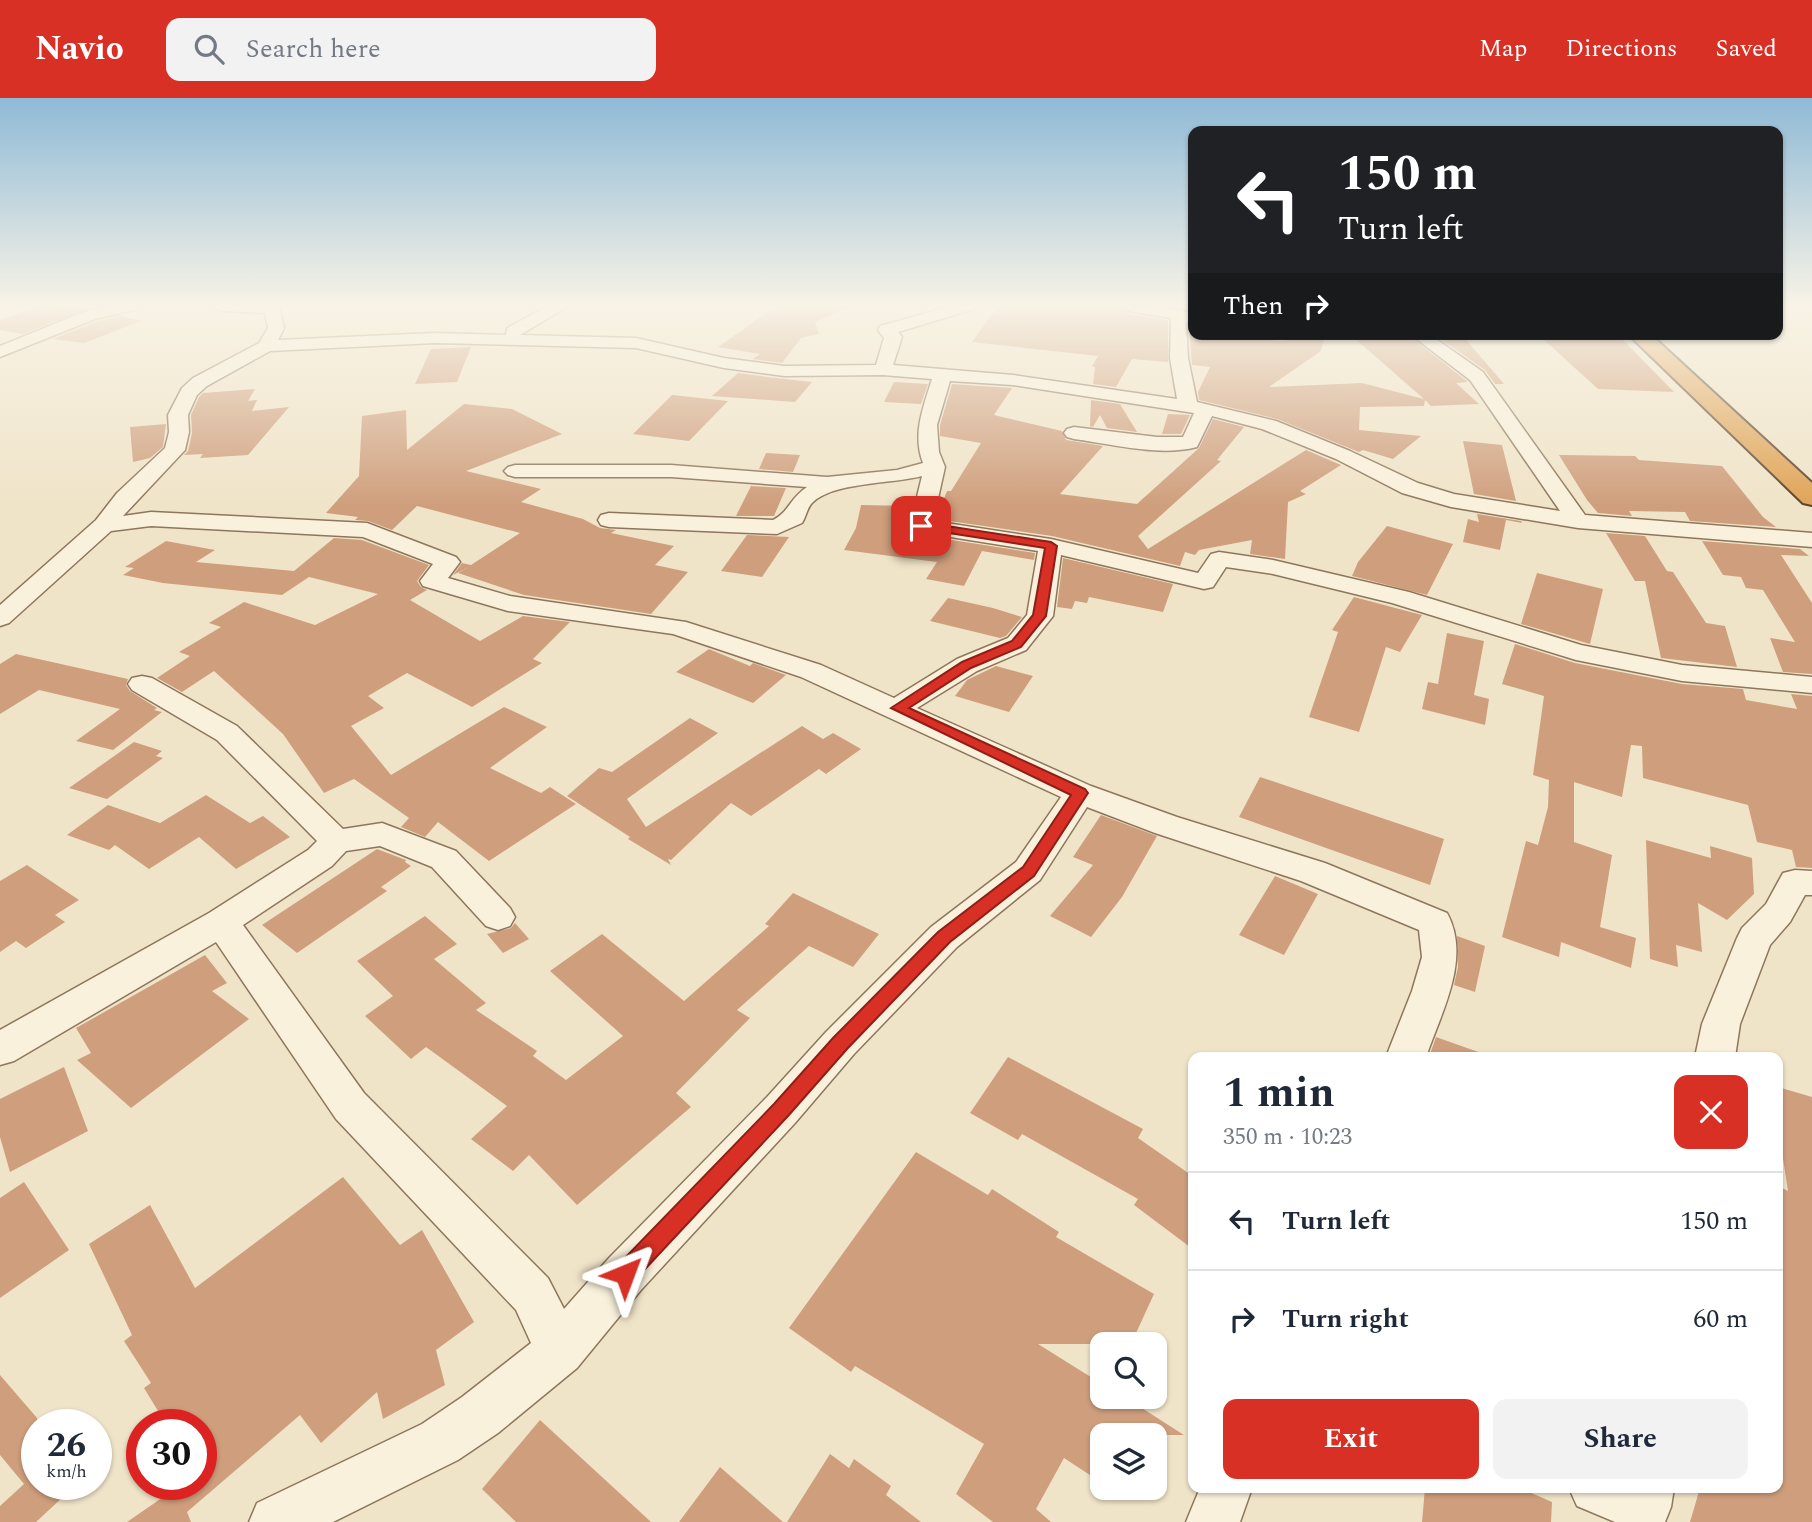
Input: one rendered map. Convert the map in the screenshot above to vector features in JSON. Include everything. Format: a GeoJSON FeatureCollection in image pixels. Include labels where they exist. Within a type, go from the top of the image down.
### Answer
{"type":"FeatureCollection","features":[{"type":"Feature","properties":{"kind":"highway"},"geometry":{"type":"LineString","coordinates":[[1679,372],[1812,497]]}},
{"type":"Feature","properties":{"kind":"highway"},"geometry":{"type":"LineString","coordinates":[[1703,372],[1812,472]]}},
{"type":"Feature","properties":{"kind":"street"},"geometry":{"type":"LineString","coordinates":[[0,618],[104,525],[125,498],[174,450],[179,432],[178,415],[189,392],[218,372]]}},
{"type":"Feature","properties":{"kind":"street"},"geometry":{"type":"LineString","coordinates":[[907,372],[1013,380],[1197,407],[1269,425],[1343,455],[1410,488],[1440,497],[1578,521],[1812,540]]}},
{"type":"Feature","properties":{"kind":"street"},"geometry":{"type":"LineString","coordinates":[[1074,433],[1157,443],[1190,443],[1197,407],[1185,372]]}},
{"type":"Feature","properties":{"kind":"street"},"geometry":{"type":"LineString","coordinates":[[1472,372],[1578,521]]}},
{"type":"Feature","properties":{"kind":"street"},"geometry":{"type":"LineString","coordinates":[[942,376],[927,425],[929,452],[935,467],[921,526],[1051,546],[1204,582],[1219,559],[1273,567],[1399,597],[1576,652],[1682,673],[1812,685]]}},
{"type":"Feature","properties":{"kind":"street"},"geometry":{"type":"LineString","coordinates":[[515,471],[591,469],[726,474],[827,483],[897,476],[935,467]]}},
{"type":"Feature","properties":{"kind":"street"},"geometry":{"type":"LineString","coordinates":[[609,520],[777,527],[794,518],[801,501],[827,483]]}},
{"type":"Feature","properties":{"kind":"street"},"geometry":{"type":"LineString","coordinates":[[104,525],[151,519],[367,530],[448,562],[432,581],[508,603],[677,626],[811,671],[898,708],[1080,793],[1167,825],[1313,872],[1435,922],[1440,957],[1431,991],[1408,1052]]}},
{"type":"Feature","properties":{"kind":"street"},"geometry":{"type":"LineString","coordinates":[[898,708],[967,665],[1017,644],[1040,616],[1051,546]]}},
{"type":"Feature","properties":{"kind":"street"},"geometry":{"type":"LineString","coordinates":[[142,684],[226,733],[336,841]]}},
{"type":"Feature","properties":{"kind":"street"},"geometry":{"type":"LineString","coordinates":[[276,1522],[440,1442],[480,1415],[560,1351],[625,1274],[781,1110],[840,1043],[944,937],[1028,871],[1080,793]]}},
{"type":"Feature","properties":{"kind":"street"},"geometry":{"type":"LineString","coordinates":[[0,1049],[221,922],[320,858],[336,841],[382,834],[444,859],[498,917]]}},
{"type":"Feature","properties":{"kind":"street"},"geometry":{"type":"LineString","coordinates":[[1716,1052],[1721,1024],[1755,937],[1778,913],[1796,882],[1812,883]]}},
{"type":"Feature","properties":{"kind":"street"},"geometry":{"type":"LineString","coordinates":[[221,922],[351,1106],[532,1294],[560,1351]]}},
{"type":"Feature","properties":{"kind":"street"},"geometry":{"type":"LineString","coordinates":[[1213,1522],[1224,1493]]}},
{"type":"Feature","properties":{"kind":"street"},"geometry":{"type":"LineString","coordinates":[[1608,1493],[1645,1507],[1647,1493]]}},
{"type":"Feature","properties":{"kind":"building"},"geometry":{"type":"Polygon","coordinates":[[[420,372],[461,372],[457,382],[415,384],[420,372]]]}},
{"type":"Feature","properties":{"kind":"building"},"geometry":{"type":"Polygon","coordinates":[[[1094,372],[1124,372],[1116,387],[1093,384],[1094,372]]]}},
{"type":"Feature","properties":{"kind":"building"},"geometry":{"type":"Polygon","coordinates":[[[1207,372],[1290,372],[1269,387],[1362,383],[1424,399],[1394,372],[1456,372],[1468,382],[1456,383],[1479,404],[1431,406],[1425,400],[1424,406],[1360,407],[1359,430],[1421,436],[1393,459],[1363,450],[1359,452],[1277,419],[1199,400],[1198,392],[1207,372]]]}},
{"type":"Feature","properties":{"kind":"building"},"geometry":{"type":"Polygon","coordinates":[[[1487,372],[1494,372],[1504,384],[1495,384],[1487,372]]]}},
{"type":"Feature","properties":{"kind":"building"},"geometry":{"type":"Polygon","coordinates":[[[1580,372],[1655,372],[1674,392],[1598,389],[1580,372]]]}},
{"type":"Feature","properties":{"kind":"building"},"geometry":{"type":"Polygon","coordinates":[[[738,373],[812,382],[795,402],[712,396],[738,373]]]}},
{"type":"Feature","properties":{"kind":"building"},"geometry":{"type":"Polygon","coordinates":[[[894,382],[928,384],[921,404],[884,402],[894,382]]]}},
{"type":"Feature","properties":{"kind":"building"},"geometry":{"type":"Polygon","coordinates":[[[952,384],[1012,388],[994,415],[1062,431],[1066,440],[1103,446],[1060,494],[1137,504],[1199,448],[1213,419],[1244,427],[1217,460],[1221,461],[1138,536],[1148,549],[1306,450],[1341,465],[1300,491],[1306,494],[1288,502],[1285,559],[1250,554],[1252,540],[1199,550],[1195,555],[1185,552],[1180,566],[1052,536],[936,519],[947,491],[951,491],[981,443],[940,436],[940,425],[952,384]]]}},
{"type":"Feature","properties":{"kind":"building"},"geometry":{"type":"Polygon","coordinates":[[[255,389],[248,401],[257,400],[252,411],[289,407],[248,455],[200,458],[203,454],[184,455],[188,451],[192,433],[191,415],[203,393],[255,389]]]}},
{"type":"Feature","properties":{"kind":"building"},"geometry":{"type":"Polygon","coordinates":[[[672,395],[728,401],[689,441],[633,434],[672,395]]]}},
{"type":"Feature","properties":{"kind":"building"},"geometry":{"type":"Polygon","coordinates":[[[1091,400],[1120,404],[1137,432],[1107,428],[1100,415],[1093,427],[1090,426],[1091,400]]]}},
{"type":"Feature","properties":{"kind":"building"},"geometry":{"type":"Polygon","coordinates":[[[464,404],[512,409],[562,434],[466,471],[541,489],[521,502],[583,519],[600,528],[616,530],[611,533],[674,546],[655,565],[688,572],[651,614],[524,595],[458,573],[469,567],[453,575],[462,563],[471,565],[520,533],[417,506],[392,530],[368,521],[355,520],[358,517],[326,513],[359,476],[362,416],[406,410],[407,450],[464,404]]]}},
{"type":"Feature","properties":{"kind":"building"},"geometry":{"type":"Polygon","coordinates":[[[1168,414],[1190,415],[1181,434],[1162,434],[1168,414]]]}},
{"type":"Feature","properties":{"kind":"building"},"geometry":{"type":"Polygon","coordinates":[[[166,424],[163,447],[150,458],[133,462],[130,427],[166,424]]]}},
{"type":"Feature","properties":{"kind":"building"},"geometry":{"type":"Polygon","coordinates":[[[1463,441],[1502,445],[1516,501],[1474,494],[1463,441]]]}},
{"type":"Feature","properties":{"kind":"building"},"geometry":{"type":"Polygon","coordinates":[[[766,453],[800,455],[793,472],[759,469],[766,453]]]}},
{"type":"Feature","properties":{"kind":"building"},"geometry":{"type":"Polygon","coordinates":[[[1559,455],[1635,456],[1639,460],[1722,466],[1763,517],[1776,527],[1690,521],[1685,512],[1629,511],[1632,516],[1598,513],[1559,455]]]}},
{"type":"Feature","properties":{"kind":"building"},"geometry":{"type":"Polygon","coordinates":[[[751,486],[786,488],[774,516],[736,516],[751,486]]]}},
{"type":"Feature","properties":{"kind":"building"},"geometry":{"type":"Polygon","coordinates":[[[861,505],[912,506],[907,525],[913,534],[1035,553],[1034,560],[982,551],[964,586],[926,579],[937,562],[844,550],[856,528],[861,505]]]}},
{"type":"Feature","properties":{"kind":"building"},"geometry":{"type":"Polygon","coordinates":[[[1477,514],[1522,523],[1506,520],[1500,550],[1463,542],[1468,519],[1479,522],[1477,514]]]}},
{"type":"Feature","properties":{"kind":"building"},"geometry":{"type":"Polygon","coordinates":[[[1387,526],[1453,544],[1427,595],[1352,576],[1358,562],[1387,526]]]}},
{"type":"Feature","properties":{"kind":"building"},"geometry":{"type":"Polygon","coordinates":[[[1606,533],[1645,536],[1667,571],[1673,572],[1706,623],[1725,626],[1737,667],[1661,658],[1645,581],[1635,581],[1606,533]]]}},
{"type":"Feature","properties":{"kind":"building"},"geometry":{"type":"Polygon","coordinates":[[[747,535],[789,537],[762,577],[721,571],[747,535]]]}},
{"type":"Feature","properties":{"kind":"building"},"geometry":{"type":"Polygon","coordinates":[[[334,538],[362,540],[429,565],[417,581],[427,590],[410,600],[480,641],[523,616],[570,622],[533,659],[542,663],[472,707],[407,673],[368,696],[384,708],[351,726],[391,775],[504,707],[547,727],[490,768],[541,793],[550,787],[576,804],[489,861],[438,822],[425,837],[401,827],[409,818],[354,779],[324,793],[283,734],[214,671],[182,692],[157,678],[190,656],[179,652],[221,627],[209,623],[244,602],[315,625],[378,594],[309,577],[282,595],[163,583],[123,575],[134,568],[125,567],[166,541],[215,550],[196,562],[294,571],[334,538]]]}},
{"type":"Feature","properties":{"kind":"building"},"geometry":{"type":"Polygon","coordinates":[[[1702,541],[1800,549],[1809,556],[1781,555],[1812,603],[1812,674],[1783,672],[1770,638],[1795,642],[1763,590],[1746,588],[1741,577],[1723,575],[1702,541]]]}},
{"type":"Feature","properties":{"kind":"building"},"geometry":{"type":"Polygon","coordinates":[[[1063,558],[1173,584],[1163,612],[1089,597],[1087,603],[1075,601],[1072,609],[1057,607],[1063,558]]]}},
{"type":"Feature","properties":{"kind":"building"},"geometry":{"type":"Polygon","coordinates":[[[1537,573],[1603,589],[1590,644],[1521,624],[1537,573]]]}},
{"type":"Feature","properties":{"kind":"building"},"geometry":{"type":"Polygon","coordinates":[[[1354,597],[1422,615],[1400,652],[1386,647],[1359,732],[1309,717],[1338,632],[1332,630],[1354,597]]]}},
{"type":"Feature","properties":{"kind":"building"},"geometry":{"type":"Polygon","coordinates":[[[948,598],[1022,617],[1006,636],[1000,638],[930,621],[948,598]]]}},
{"type":"Feature","properties":{"kind":"building"},"geometry":{"type":"Polygon","coordinates":[[[1447,633],[1484,641],[1474,695],[1489,699],[1485,725],[1422,709],[1428,682],[1438,684],[1447,633]]]}},
{"type":"Feature","properties":{"kind":"building"},"geometry":{"type":"Polygon","coordinates":[[[1515,644],[1575,663],[1682,684],[1743,689],[1746,700],[1797,709],[1791,694],[1812,696],[1812,868],[1796,867],[1792,850],[1757,842],[1748,805],[1643,778],[1642,746],[1631,745],[1622,797],[1574,782],[1574,842],[1612,855],[1600,927],[1636,938],[1631,968],[1561,942],[1559,957],[1502,937],[1526,841],[1538,845],[1548,807],[1549,780],[1533,775],[1544,696],[1502,684],[1515,644]]]}},
{"type":"Feature","properties":{"kind":"building"},"geometry":{"type":"Polygon","coordinates":[[[709,649],[750,666],[753,663],[786,675],[753,703],[676,672],[709,649]]]}},
{"type":"Feature","properties":{"kind":"building"},"geometry":{"type":"Polygon","coordinates":[[[16,654],[128,679],[126,685],[130,691],[157,708],[154,710],[162,712],[113,750],[76,741],[120,709],[39,690],[0,714],[0,664],[16,654]]]}},
{"type":"Feature","properties":{"kind":"building"},"geometry":{"type":"Polygon","coordinates":[[[996,666],[1033,676],[1009,712],[955,696],[967,680],[996,666]]]}},
{"type":"Feature","properties":{"kind":"building"},"geometry":{"type":"Polygon","coordinates":[[[690,718],[718,733],[627,799],[646,827],[802,726],[823,739],[833,733],[861,749],[826,774],[819,769],[751,816],[731,803],[671,860],[668,859],[671,865],[628,839],[630,837],[567,796],[599,768],[612,772],[690,718]]]}},
{"type":"Feature","properties":{"kind":"building"},"geometry":{"type":"Polygon","coordinates":[[[134,742],[162,751],[156,756],[163,758],[107,799],[69,788],[134,742]]]}},
{"type":"Feature","properties":{"kind":"building"},"geometry":{"type":"Polygon","coordinates":[[[1260,777],[1444,839],[1430,885],[1239,817],[1260,777]]]}},
{"type":"Feature","properties":{"kind":"building"},"geometry":{"type":"Polygon","coordinates":[[[206,795],[250,823],[263,816],[290,837],[236,869],[199,837],[149,869],[115,845],[109,850],[67,835],[108,805],[160,823],[206,795]]]}},
{"type":"Feature","properties":{"kind":"building"},"geometry":{"type":"Polygon","coordinates":[[[1101,815],[1157,836],[1122,897],[1091,937],[1050,916],[1093,865],[1073,857],[1101,815]]]}},
{"type":"Feature","properties":{"kind":"building"},"geometry":{"type":"Polygon","coordinates":[[[1646,840],[1711,858],[1710,846],[1752,858],[1754,894],[1727,920],[1698,903],[1702,952],[1676,945],[1678,967],[1650,959],[1646,840]]]}},
{"type":"Feature","properties":{"kind":"building"},"geometry":{"type":"Polygon","coordinates":[[[377,849],[406,860],[411,866],[381,887],[387,891],[297,953],[262,925],[377,849]]]}},
{"type":"Feature","properties":{"kind":"building"},"geometry":{"type":"Polygon","coordinates":[[[27,865],[79,900],[55,915],[65,922],[26,948],[16,941],[0,952],[0,881],[27,865]]]}},
{"type":"Feature","properties":{"kind":"building"},"geometry":{"type":"Polygon","coordinates":[[[1275,876],[1318,894],[1284,955],[1239,935],[1275,876]]]}},
{"type":"Feature","properties":{"kind":"building"},"geometry":{"type":"Polygon","coordinates":[[[793,893],[879,934],[853,967],[809,946],[737,1010],[750,1018],[676,1093],[691,1107],[577,1205],[529,1155],[513,1171],[471,1139],[507,1106],[426,1047],[411,1059],[365,1016],[393,996],[357,961],[425,916],[457,944],[434,959],[486,1003],[476,1010],[537,1051],[533,1056],[566,1080],[623,1036],[550,971],[602,934],[684,1001],[769,926],[765,924],[793,893]]]}},
{"type":"Feature","properties":{"kind":"building"},"geometry":{"type":"Polygon","coordinates":[[[515,923],[529,939],[503,953],[487,934],[511,928],[515,923]]]}},
{"type":"Feature","properties":{"kind":"building"},"geometry":{"type":"Polygon","coordinates":[[[1457,936],[1485,946],[1475,992],[1454,985],[1458,967],[1457,936]]]}},
{"type":"Feature","properties":{"kind":"building"},"geometry":{"type":"Polygon","coordinates":[[[205,955],[227,983],[212,991],[249,1019],[131,1108],[77,1060],[91,1053],[76,1028],[205,955]]]}},
{"type":"Feature","properties":{"kind":"building"},"geometry":{"type":"Polygon","coordinates":[[[1436,1037],[1478,1052],[1431,1052],[1436,1037]]]}},
{"type":"Feature","properties":{"kind":"building"},"geometry":{"type":"Polygon","coordinates":[[[1008,1057],[1143,1129],[1138,1138],[1188,1173],[1188,1246],[1134,1205],[1138,1199],[1022,1134],[1018,1140],[970,1113],[1008,1057]]]}},
{"type":"Feature","properties":{"kind":"building"},"geometry":{"type":"Polygon","coordinates":[[[64,1067],[88,1131],[10,1172],[0,1137],[0,1099],[64,1067]]]}},
{"type":"Feature","properties":{"kind":"building"},"geometry":{"type":"Polygon","coordinates":[[[1783,1088],[1812,1097],[1812,1522],[1690,1522],[1699,1493],[1783,1493],[1783,1188],[1788,1191],[1783,1158],[1783,1088]]]}},
{"type":"Feature","properties":{"kind":"building"},"geometry":{"type":"Polygon","coordinates":[[[916,1152],[988,1195],[992,1189],[1059,1232],[1056,1237],[1154,1294],[1137,1332],[1090,1332],[1090,1344],[1038,1344],[1090,1376],[1090,1409],[1143,1409],[1165,1423],[1090,1423],[1090,1475],[1064,1458],[1036,1509],[1051,1522],[993,1522],[956,1494],[984,1444],[855,1366],[851,1372],[789,1328],[916,1152]]]}},
{"type":"Feature","properties":{"kind":"building"},"geometry":{"type":"Polygon","coordinates":[[[343,1177],[400,1245],[422,1230],[474,1322],[436,1350],[445,1385],[383,1419],[377,1392],[321,1443],[300,1415],[217,1486],[217,1409],[157,1409],[144,1388],[151,1383],[124,1341],[132,1335],[89,1244],[150,1205],[195,1288],[343,1177]]]}},
{"type":"Feature","properties":{"kind":"building"},"geometry":{"type":"Polygon","coordinates":[[[24,1182],[69,1250],[0,1298],[0,1198],[24,1182]]]}},
{"type":"Feature","properties":{"kind":"building"},"geometry":{"type":"Polygon","coordinates":[[[0,1375],[29,1409],[21,1409],[21,1480],[0,1455],[0,1375]]]}},
{"type":"Feature","properties":{"kind":"building"},"geometry":{"type":"Polygon","coordinates":[[[540,1420],[651,1522],[516,1522],[482,1489],[540,1420]]]}},
{"type":"Feature","properties":{"kind":"building"},"geometry":{"type":"Polygon","coordinates":[[[1167,1424],[1184,1435],[1167,1435],[1167,1424]]]}},
{"type":"Feature","properties":{"kind":"building"},"geometry":{"type":"Polygon","coordinates":[[[830,1454],[849,1468],[854,1459],[891,1486],[886,1495],[921,1522],[787,1522],[830,1454]]]}},
{"type":"Feature","properties":{"kind":"building"},"geometry":{"type":"Polygon","coordinates":[[[720,1467],[783,1522],[679,1522],[720,1467]]]}},
{"type":"Feature","properties":{"kind":"building"},"geometry":{"type":"Polygon","coordinates":[[[21,1487],[21,1500],[60,1500],[36,1522],[0,1522],[0,1506],[21,1487]]]}},
{"type":"Feature","properties":{"kind":"building"},"geometry":{"type":"Polygon","coordinates":[[[1425,1493],[1531,1493],[1552,1502],[1551,1522],[1422,1522],[1425,1493]]]}},
{"type":"Feature","properties":{"kind":"building"},"geometry":{"type":"Polygon","coordinates":[[[159,1500],[201,1500],[187,1512],[191,1522],[127,1522],[159,1500]]]}},
{"type":"Feature","properties":{"kind":"route"},"geometry":{"type":"LineString","coordinates":[[625,1274],[781,1110],[840,1043],[944,937],[1028,871],[1080,793],[898,708],[967,665],[1017,644],[1040,616],[1051,546],[921,526]]}}]}
